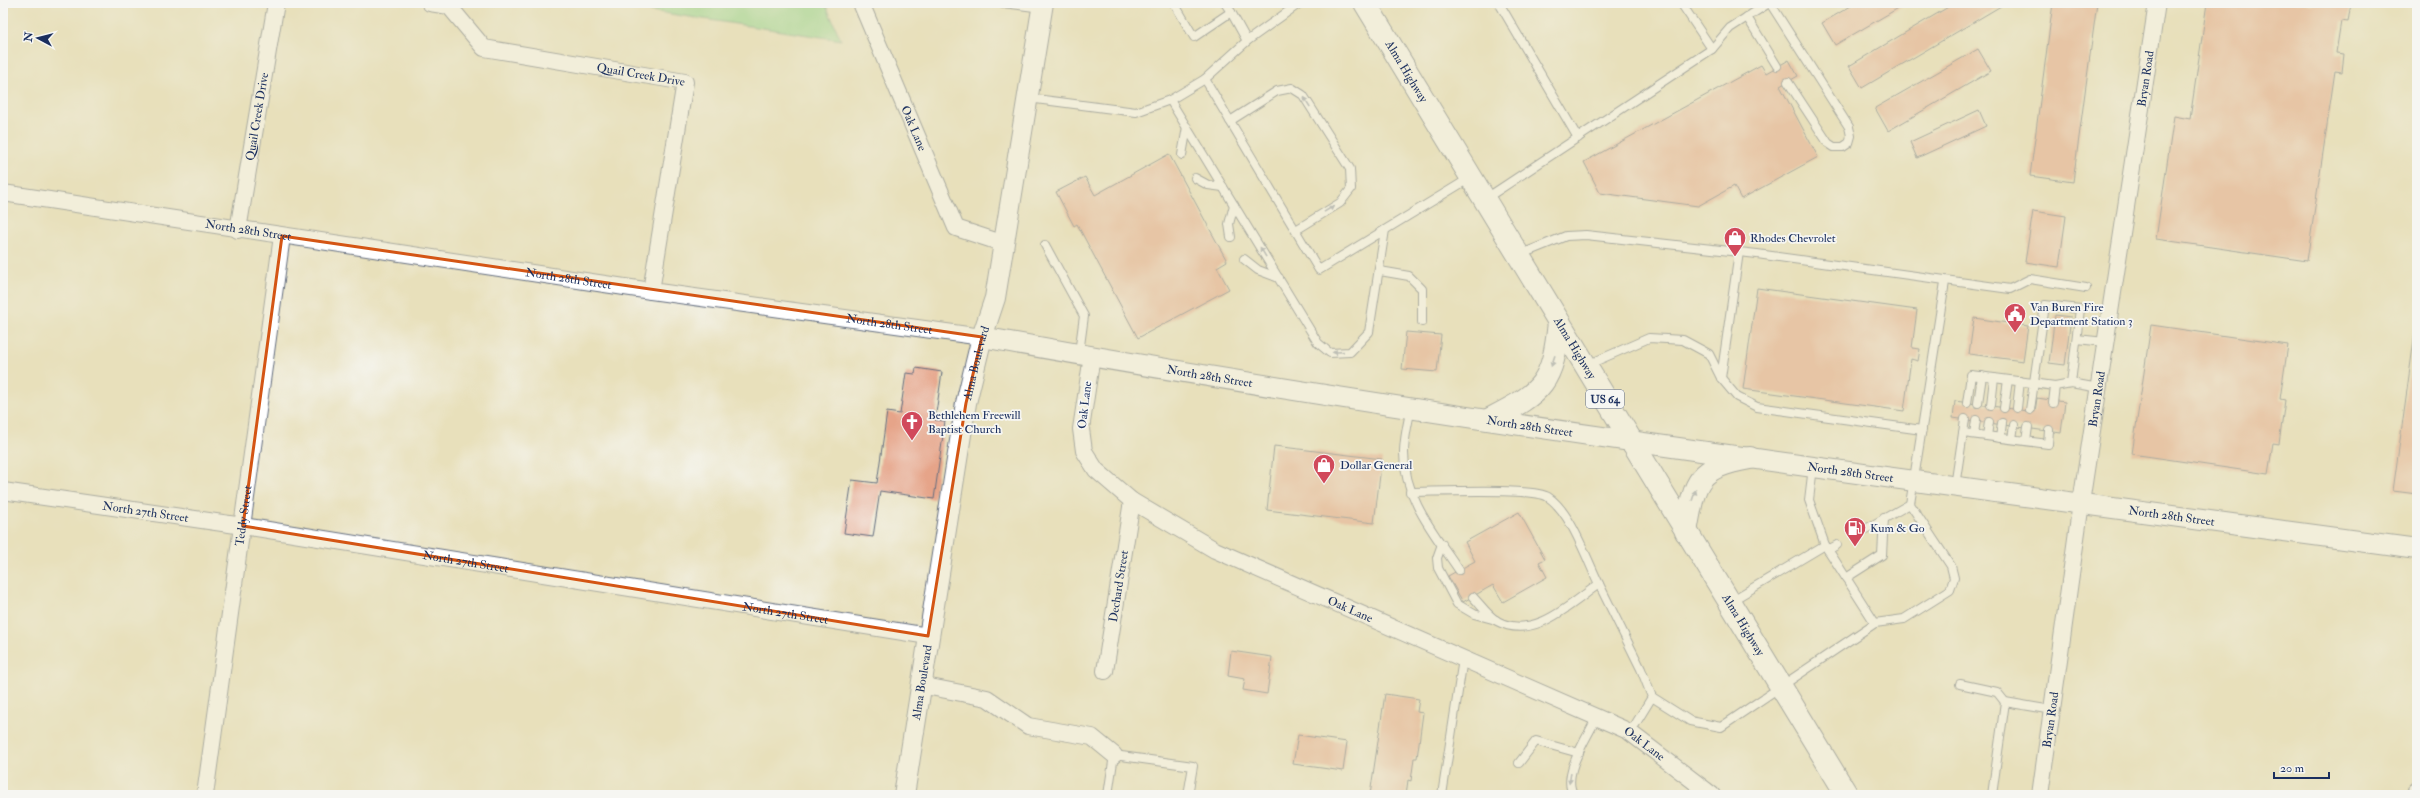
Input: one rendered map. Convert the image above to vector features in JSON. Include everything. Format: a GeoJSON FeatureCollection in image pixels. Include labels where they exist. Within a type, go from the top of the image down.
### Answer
{"type":"FeatureCollection","features":[{"type":"Feature","properties":{"kind":"main road","name":"Alma Highway"},"geometry":{"type":"LineString","coordinates":[[1365,3],[1728,602],[1782,687],[1847,795]]}},
{"type":"Feature","properties":{"kind":"main road"},"geometry":{"type":"LineString","coordinates":[[1490,419],[1535,393],[1546,380],[1556,353],[1559,322]]}},
{"type":"Feature","properties":{"kind":"main road"},"geometry":{"type":"LineString","coordinates":[[1686,532],[1693,492],[1706,473],[1722,463],[1750,458]]}},
{"type":"Feature","properties":{"kind":"street","name":"Quail Creek Drive"},"geometry":{"type":"LineString","coordinates":[[238,230],[276,3]]}},
{"type":"Feature","properties":{"kind":"street","name":"Quail Creek Drive"},"geometry":{"type":"LineString","coordinates":[[430,3],[449,6],[484,48],[685,82],[651,291]]}},
{"type":"Feature","properties":{"kind":"street","name":"Oak Lane"},"geometry":{"type":"LineString","coordinates":[[860,3],[956,228],[1004,244]]}},
{"type":"Feature","properties":{"kind":"street","name":"Bryan Road"},"geometry":{"type":"LineString","coordinates":[[2040,795],[2081,503],[2157,3]]}},
{"type":"Feature","properties":{"kind":"street","name":"Alma Boulevard"},"geometry":{"type":"LineString","coordinates":[[904,795],[920,686],[966,403],[982,336],[995,298],[1042,5]]}},
{"type":"Feature","properties":{"kind":"street","name":"North 28th Street"},"geometry":{"type":"LineString","coordinates":[[3,193],[238,230],[651,291],[982,336],[1085,355],[1631,442],[2417,549]]}},
{"type":"Feature","properties":{"kind":"street","name":"Teddy Street"},"geometry":{"type":"LineString","coordinates":[[205,795],[282,236]]}},
{"type":"Feature","properties":{"kind":"street","name":"Oak Lane"},"geometry":{"type":"LineString","coordinates":[[1085,355],[1081,429],[1084,451],[1096,470],[1132,501],[1215,550],[1630,733],[1712,795]]}},
{"type":"Feature","properties":{"kind":"street","name":"North 27th Street"},"geometry":{"type":"LineString","coordinates":[[3,491],[243,526],[928,636]]}},
{"type":"Feature","properties":{"kind":"street","name":"Dechard Street"},"geometry":{"type":"LineString","coordinates":[[1105,671],[1132,501]]}},
{"type":"Feature","properties":{"kind":"street"},"geometry":{"type":"LineString","coordinates":[[920,686],[988,698],[1028,726],[1092,737],[1114,755]]}},
{"type":"Feature","properties":{"kind":"street"},"geometry":{"type":"LineString","coordinates":[[2416,795],[2417,790]]}},
{"type":"Feature","properties":{"kind":"lane"},"geometry":{"type":"LineString","coordinates":[[1002,3],[1042,5]]}},
{"type":"Feature","properties":{"kind":"lane"},"geometry":{"type":"LineString","coordinates":[[1174,3],[1194,37],[1231,12]]}},
{"type":"Feature","properties":{"kind":"lane"},"geometry":{"type":"LineString","coordinates":[[1225,3],[1247,41]]}},
{"type":"Feature","properties":{"kind":"lane"},"geometry":{"type":"LineString","coordinates":[[1028,98],[1136,112],[1170,100],[1205,79],[1247,41],[1300,3]]}},
{"type":"Feature","properties":{"kind":"lane"},"geometry":{"type":"LineString","coordinates":[[1499,3],[1578,138]]}},
{"type":"Feature","properties":{"kind":"lane"},"geometry":{"type":"LineString","coordinates":[[1681,3],[1712,49]]}},
{"type":"Feature","properties":{"kind":"lane"},"geometry":{"type":"LineString","coordinates":[[1484,199],[1712,49],[1730,28],[1770,3],[1849,127],[1851,136],[1850,143],[1843,147],[1834,148],[1828,143],[1788,82]]}},
{"type":"Feature","properties":{"kind":"lane"},"geometry":{"type":"LineString","coordinates":[[1747,17],[1777,66]]}},
{"type":"Feature","properties":{"kind":"lane"},"geometry":{"type":"LineString","coordinates":[[1205,79],[1319,270],[1471,177]]}},
{"type":"Feature","properties":{"kind":"lane"},"geometry":{"type":"LineString","coordinates":[[1230,121],[1277,91],[1292,88],[1303,95],[1350,169],[1351,189],[1340,203],[1296,230]]}},
{"type":"Feature","properties":{"kind":"lane"},"geometry":{"type":"LineString","coordinates":[[1170,100],[1318,343],[1330,353],[1350,352],[1369,332],[1380,270],[1385,230]]}},
{"type":"Feature","properties":{"kind":"lane"},"geometry":{"type":"LineString","coordinates":[[1182,155],[1187,127]]}},
{"type":"Feature","properties":{"kind":"lane"},"geometry":{"type":"LineString","coordinates":[[1195,178],[1208,185],[1223,187]]}},
{"type":"Feature","properties":{"kind":"lane"},"geometry":{"type":"LineString","coordinates":[[1231,237],[1229,224],[1234,205]]}},
{"type":"Feature","properties":{"kind":"lane"},"geometry":{"type":"LineString","coordinates":[[1518,255],[1566,236],[1586,235],[1739,252],[2010,290],[2030,279],[2086,288]]}},
{"type":"Feature","properties":{"kind":"lane"},"geometry":{"type":"LineString","coordinates":[[1045,245],[1084,316],[1085,355]]}},
{"type":"Feature","properties":{"kind":"lane"},"geometry":{"type":"LineString","coordinates":[[1721,378],[1739,252]]}},
{"type":"Feature","properties":{"kind":"lane"},"geometry":{"type":"LineString","coordinates":[[1244,259],[1258,270],[1279,278]]}},
{"type":"Feature","properties":{"kind":"lane"},"geometry":{"type":"LineString","coordinates":[[1380,270],[1409,276],[1422,289],[1422,322]]}},
{"type":"Feature","properties":{"kind":"lane"},"geometry":{"type":"LineString","coordinates":[[1410,492],[1528,492],[1547,497],[1558,507],[1568,522],[1642,669],[1652,697],[1690,721],[1721,727],[1782,687],[1874,623],[1904,619],[1950,590],[1954,578],[1951,566],[1910,504],[1945,282]]}},
{"type":"Feature","properties":{"kind":"lane"},"geometry":{"type":"LineString","coordinates":[[2030,410],[2045,305],[2080,309],[2071,383]]}},
{"type":"Feature","properties":{"kind":"lane"},"geometry":{"type":"LineString","coordinates":[[1585,366],[1649,338],[1683,340],[1709,354],[1721,378],[1737,397],[1757,407],[1922,430]]}},
{"type":"Feature","properties":{"kind":"lane"},"geometry":{"type":"LineString","coordinates":[[2077,339],[2105,342]]}},
{"type":"Feature","properties":{"kind":"lane"},"geometry":{"type":"LineString","coordinates":[[1967,402],[1970,375],[2055,386],[2071,383],[2099,388]]}},
{"type":"Feature","properties":{"kind":"lane"},"geometry":{"type":"LineString","coordinates":[[1978,403],[1982,376]]}},
{"type":"Feature","properties":{"kind":"lane"},"geometry":{"type":"LineString","coordinates":[[1991,405],[1994,378]]}},
{"type":"Feature","properties":{"kind":"lane"},"geometry":{"type":"LineString","coordinates":[[2004,408],[2008,380]]}},
{"type":"Feature","properties":{"kind":"lane"},"geometry":{"type":"LineString","coordinates":[[2017,408],[2020,382]]}},
{"type":"Feature","properties":{"kind":"lane"},"geometry":{"type":"LineString","coordinates":[[2053,402],[2055,386]]}},
{"type":"Feature","properties":{"kind":"lane"},"geometry":{"type":"LineString","coordinates":[[1411,407],[1404,452],[1406,479],[1414,501],[1459,570]]}},
{"type":"Feature","properties":{"kind":"lane"},"geometry":{"type":"LineString","coordinates":[[1955,486],[1965,419]]}},
{"type":"Feature","properties":{"kind":"lane"},"geometry":{"type":"LineString","coordinates":[[1974,434],[1976,420]]}},
{"type":"Feature","properties":{"kind":"lane"},"geometry":{"type":"LineString","coordinates":[[1987,436],[1989,422]]}},
{"type":"Feature","properties":{"kind":"lane"},"geometry":{"type":"LineString","coordinates":[[2000,438],[2002,423]]}},
{"type":"Feature","properties":{"kind":"lane"},"geometry":{"type":"LineString","coordinates":[[2012,439],[2014,425]]}},
{"type":"Feature","properties":{"kind":"lane"},"geometry":{"type":"LineString","coordinates":[[2026,441],[2028,427]]}},
{"type":"Feature","properties":{"kind":"lane"},"geometry":{"type":"LineString","coordinates":[[1963,433],[2048,444],[2049,430]]}},
{"type":"Feature","properties":{"kind":"lane"},"geometry":{"type":"LineString","coordinates":[[1813,467],[1809,500],[1826,548],[1874,623]]}},
{"type":"Feature","properties":{"kind":"lane"},"geometry":{"type":"LineString","coordinates":[[1864,530],[1910,504]]}},
{"type":"Feature","properties":{"kind":"lane"},"geometry":{"type":"LineString","coordinates":[[1846,578],[1882,555],[1884,518]]}},
{"type":"Feature","properties":{"kind":"lane"},"geometry":{"type":"LineString","coordinates":[[1442,544],[1437,558],[1438,568],[1457,604],[1474,614],[1513,626],[1525,627],[1540,624],[1599,584]]}},
{"type":"Feature","properties":{"kind":"lane"},"geometry":{"type":"LineString","coordinates":[[1728,602],[1826,548],[1837,545]]}},
{"type":"Feature","properties":{"kind":"lane"},"geometry":{"type":"LineString","coordinates":[[1473,597],[1496,620]]}},
{"type":"Feature","properties":{"kind":"lane"},"geometry":{"type":"LineString","coordinates":[[1442,795],[1463,659]]}},
{"type":"Feature","properties":{"kind":"lane"},"geometry":{"type":"LineString","coordinates":[[1960,684],[1997,692],[2006,702],[2052,710]]}},
{"type":"Feature","properties":{"kind":"lane"},"geometry":{"type":"LineString","coordinates":[[1630,733],[1652,697]]}},
{"type":"Feature","properties":{"kind":"lane"},"geometry":{"type":"LineString","coordinates":[[1992,795],[2006,702]]}},
{"type":"Feature","properties":{"kind":"lane"},"geometry":{"type":"LineString","coordinates":[[1572,794],[1569,785],[1570,774],[1597,718]]}},
{"type":"Feature","properties":{"kind":"lane"},"geometry":{"type":"LineString","coordinates":[[1519,762],[1536,741],[1579,753]]}},
{"type":"Feature","properties":{"kind":"lane"},"geometry":{"type":"LineString","coordinates":[[1108,795],[1114,755],[1193,766],[1188,795]]}},
{"type":"Feature","properties":{"kind":"highlighted area"},"geometry":{"type":"Polygon","coordinates":[[[282,236],[982,337],[966,403],[928,636],[243,526],[282,236]]]}},
{"type":"Feature","properties":{"kind":"green space"},"geometry":{"type":"Polygon","coordinates":[[[598,3],[825,3],[841,40],[598,3]]]}},
{"type":"Feature","properties":{"kind":"building"},"geometry":{"type":"Polygon","coordinates":[[[1856,3],[1907,3],[1835,45],[1822,23],[1856,3]]]}},
{"type":"Feature","properties":{"kind":"building"},"geometry":{"type":"Polygon","coordinates":[[[1955,3],[2006,3],[1862,88],[1849,66],[1955,3]]]}},
{"type":"Feature","properties":{"kind":"building"},"geometry":{"type":"Polygon","coordinates":[[[2053,3],[2097,3],[2073,182],[2030,176],[2053,3]]]}},
{"type":"Feature","properties":{"kind":"building"},"geometry":{"type":"Polygon","coordinates":[[[2207,3],[2351,3],[2348,22],[2341,21],[2336,53],[2344,54],[2342,72],[2335,71],[2307,261],[2156,239],[2174,116],[2190,119],[2207,3]]]}},
{"type":"Feature","properties":{"kind":"building"},"geometry":{"type":"Polygon","coordinates":[[[1978,49],[1991,71],[1888,131],[1875,108],[1978,49]]]}},
{"type":"Feature","properties":{"kind":"building"},"geometry":{"type":"Polygon","coordinates":[[[1789,60],[1798,76],[1780,86],[1818,157],[1741,199],[1734,186],[1698,206],[1600,193],[1584,162],[1761,65],[1766,73],[1789,60]]]}},
{"type":"Feature","properties":{"kind":"building"},"geometry":{"type":"Polygon","coordinates":[[[1979,110],[1986,126],[1917,158],[1910,142],[1979,110]]]}},
{"type":"Feature","properties":{"kind":"building"},"geometry":{"type":"Polygon","coordinates":[[[1169,154],[1227,261],[1217,267],[1229,289],[1138,338],[1077,224],[1074,226],[1056,192],[1085,177],[1095,195],[1169,154]]]}},
{"type":"Feature","properties":{"kind":"building"},"geometry":{"type":"Polygon","coordinates":[[[2033,211],[2066,216],[2059,267],[2025,262],[2033,211]]]}},
{"type":"Feature","properties":{"kind":"building"},"geometry":{"type":"Polygon","coordinates":[[[1757,288],[1917,310],[1912,348],[1920,349],[1918,361],[1911,359],[1904,411],[1743,389],[1757,288]]]}},
{"type":"Feature","properties":{"kind":"building"},"geometry":{"type":"Polygon","coordinates":[[[2055,315],[2071,317],[2065,365],[2049,363],[2055,315]]]}},
{"type":"Feature","properties":{"kind":"building"},"geometry":{"type":"Polygon","coordinates":[[[1974,318],[2028,326],[2023,361],[1969,354],[1974,318]]]}},
{"type":"Feature","properties":{"kind":"building"},"geometry":{"type":"Polygon","coordinates":[[[2151,325],[2288,345],[2280,399],[2285,400],[2279,444],[2273,443],[2268,474],[2132,454],[2151,325]]]}},
{"type":"Feature","properties":{"kind":"building"},"geometry":{"type":"Polygon","coordinates":[[[2417,325],[2417,494],[2393,491],[2417,325]]]}},
{"type":"Feature","properties":{"kind":"building"},"geometry":{"type":"Polygon","coordinates":[[[1406,332],[1441,335],[1437,372],[1402,369],[1406,332]]]}},
{"type":"Feature","properties":{"kind":"building"},"geometry":{"type":"Polygon","coordinates":[[[916,368],[942,372],[935,420],[945,421],[934,499],[880,491],[873,537],[844,533],[852,480],[877,483],[887,412],[900,414],[906,373],[915,374],[916,368]]]}},
{"type":"Feature","properties":{"kind":"building"},"geometry":{"type":"Polygon","coordinates":[[[2037,398],[2065,402],[2061,433],[1953,418],[1955,401],[2035,412],[2037,398]]]}},
{"type":"Feature","properties":{"kind":"building","name":"Dollar General"},"geometry":{"type":"Polygon","coordinates":[[[1274,446],[1382,459],[1374,523],[1267,510],[1274,446]]]}},
{"type":"Feature","properties":{"kind":"building"},"geometry":{"type":"Polygon","coordinates":[[[1519,512],[1545,559],[1539,562],[1547,577],[1503,602],[1493,585],[1463,602],[1448,576],[1475,561],[1465,542],[1519,512]]]}},
{"type":"Feature","properties":{"kind":"building"},"geometry":{"type":"Polygon","coordinates":[[[1231,651],[1272,657],[1267,694],[1243,690],[1245,679],[1228,676],[1231,651]]]}},
{"type":"Feature","properties":{"kind":"building"},"geometry":{"type":"Polygon","coordinates":[[[1385,694],[1419,699],[1417,712],[1423,713],[1417,758],[1414,758],[1411,781],[1408,780],[1406,795],[1370,795],[1385,694]]]}},
{"type":"Feature","properties":{"kind":"building"},"geometry":{"type":"Polygon","coordinates":[[[1298,735],[1347,742],[1343,771],[1293,764],[1298,735]]]}},
{"type":"Feature","properties":{"kind":"place","name":"Rhodes Chevrolet"},"geometry":{"type":"Point","coordinates":[1735,258]}},
{"type":"Feature","properties":{"kind":"place","name":"Van Buren Fire Department Station 3"},"geometry":{"type":"Point","coordinates":[2015,334]}},
{"type":"Feature","properties":{"kind":"place","name":"Bethlehem Freewill Baptist Church"},"geometry":{"type":"Point","coordinates":[912,442]}},
{"type":"Feature","properties":{"kind":"place","name":"Dollar General"},"geometry":{"type":"Point","coordinates":[1324,484]}},
{"type":"Feature","properties":{"kind":"place","name":"Kum & Go"},"geometry":{"type":"Point","coordinates":[1855,548]}}]}
